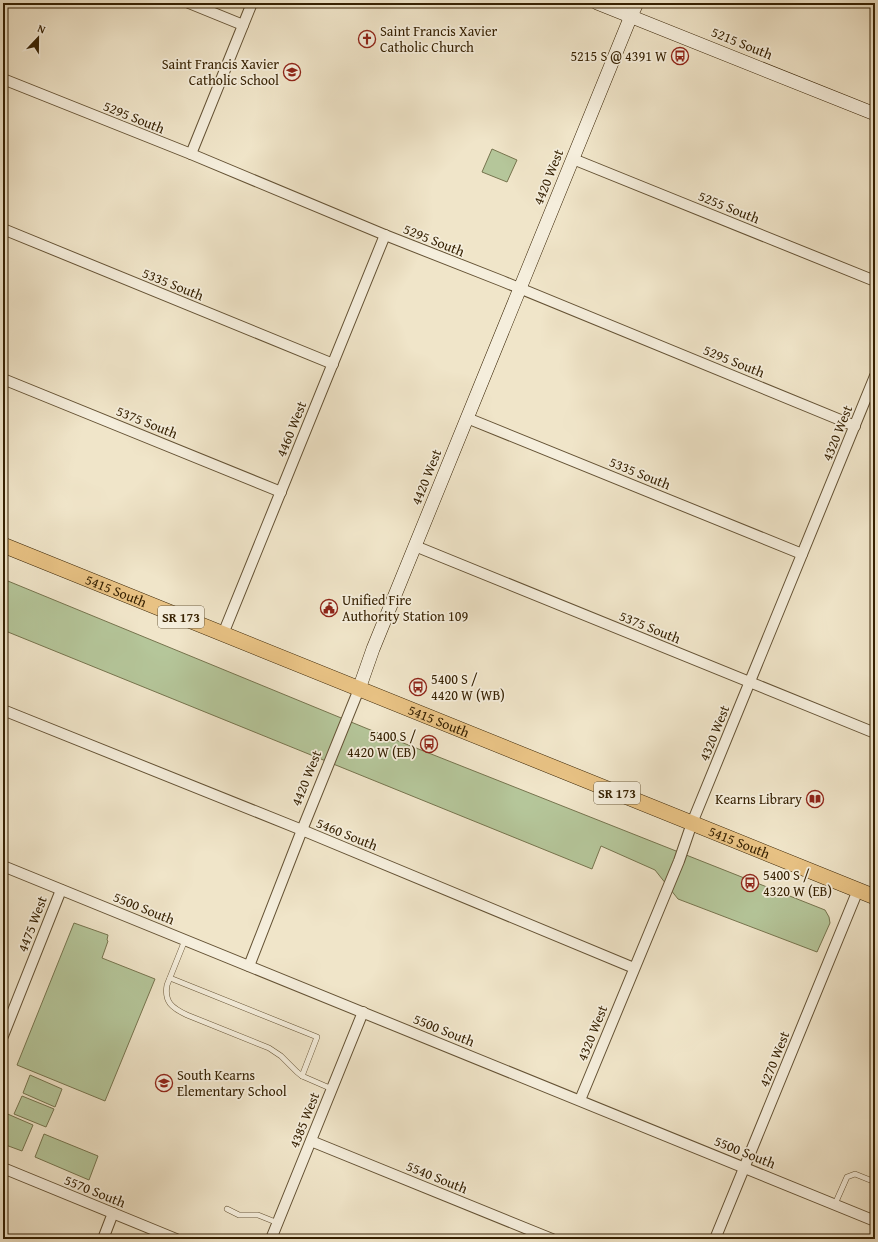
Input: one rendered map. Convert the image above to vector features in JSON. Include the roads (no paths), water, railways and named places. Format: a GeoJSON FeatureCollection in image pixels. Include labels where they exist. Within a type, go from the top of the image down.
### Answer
{"type":"FeatureCollection","features":[{"type":"Feature","properties":{"kind":"main road","name":"5415 South"},"geometry":{"type":"LineString","coordinates":[[3,545],[875,897]]}},
{"type":"Feature","properties":{"kind":"street"},"geometry":{"type":"LineString","coordinates":[[189,3],[243,25]]}},
{"type":"Feature","properties":{"kind":"street"},"geometry":{"type":"LineString","coordinates":[[191,154],[252,3]]}},
{"type":"Feature","properties":{"kind":"street","name":"5215 South"},"geometry":{"type":"LineString","coordinates":[[597,3],[875,114]]}},
{"type":"Feature","properties":{"kind":"street","name":"4420 West"},"geometry":{"type":"LineString","coordinates":[[249,966],[359,689],[371,654],[637,3]]}},
{"type":"Feature","properties":{"kind":"street","name":"5295 South"},"geometry":{"type":"LineString","coordinates":[[3,79],[191,154],[385,235],[855,426]]}},
{"type":"Feature","properties":{"kind":"street","name":"5255 South"},"geometry":{"type":"LineString","coordinates":[[573,159],[875,281]]}},
{"type":"Feature","properties":{"kind":"street","name":"5335 South"},"geometry":{"type":"LineString","coordinates":[[3,230],[333,364]]}},
{"type":"Feature","properties":{"kind":"street","name":"4460 West"},"geometry":{"type":"LineString","coordinates":[[223,634],[385,235]]}},
{"type":"Feature","properties":{"kind":"street","name":"4320 West"},"geometry":{"type":"LineString","coordinates":[[580,1100],[679,861],[692,823],[875,376]]}},
{"type":"Feature","properties":{"kind":"street","name":"5375 South"},"geometry":{"type":"LineString","coordinates":[[3,379],[281,492]]}},
{"type":"Feature","properties":{"kind":"street","name":"5335 South"},"geometry":{"type":"LineString","coordinates":[[467,418],[802,554]]}},
{"type":"Feature","properties":{"kind":"street","name":"5375 South"},"geometry":{"type":"LineString","coordinates":[[415,546],[875,733]]}},
{"type":"Feature","properties":{"kind":"street","name":"5460 South"},"geometry":{"type":"LineString","coordinates":[[3,710],[302,830],[634,968]]}},
{"type":"Feature","properties":{"kind":"street","name":"5500 South"},"geometry":{"type":"LineString","coordinates":[[3,866],[875,1221]]}},
{"type":"Feature","properties":{"kind":"street","name":"4475 West"},"geometry":{"type":"LineString","coordinates":[[3,1036],[6,1019],[61,890]]}},
{"type":"Feature","properties":{"kind":"street","name":"4270 West"},"geometry":{"type":"LineString","coordinates":[[715,1239],[858,890]]}},
{"type":"Feature","properties":{"kind":"street","name":"4385 West"},"geometry":{"type":"LineString","coordinates":[[271,1239],[362,1012]]}},
{"type":"Feature","properties":{"kind":"street","name":"5540 South"},"geometry":{"type":"LineString","coordinates":[[311,1141],[552,1239]]}},
{"type":"Feature","properties":{"kind":"street","name":"5570 South"},"geometry":{"type":"LineString","coordinates":[[3,1168],[176,1239]]}},
{"type":"Feature","properties":{"kind":"street"},"geometry":{"type":"LineString","coordinates":[[103,1239],[113,1213]]}},
{"type":"Feature","properties":{"kind":"lane"},"geometry":{"type":"LineString","coordinates":[[185,940],[166,992],[169,1003],[177,1011],[269,1048],[282,1056],[296,1072],[302,1076],[332,1089]]}},
{"type":"Feature","properties":{"kind":"lane"},"geometry":{"type":"LineString","coordinates":[[170,978],[317,1037],[302,1076]]}},
{"type":"Feature","properties":{"kind":"lane"},"geometry":{"type":"LineString","coordinates":[[835,1204],[847,1177],[855,1174],[875,1182]]}},
{"type":"Feature","properties":{"kind":"lane"},"geometry":{"type":"LineString","coordinates":[[227,1209],[239,1215],[258,1215],[278,1223]]}},
{"type":"Feature","properties":{"kind":"place","name":"Saint Francis Xavier Catholic Church"},"geometry":{"type":"Point","coordinates":[367,39]}},
{"type":"Feature","properties":{"kind":"place","name":"5215 S @ 4391 W"},"geometry":{"type":"Point","coordinates":[680,56]}},
{"type":"Feature","properties":{"kind":"place","name":"Saint Francis Xavier Catholic School"},"geometry":{"type":"Point","coordinates":[292,72]}},
{"type":"Feature","properties":{"kind":"place","name":"Unified Fire Authority Station 109"},"geometry":{"type":"Point","coordinates":[329,608]}},
{"type":"Feature","properties":{"kind":"place","name":"5400 S / 4420 W (WB)"},"geometry":{"type":"Point","coordinates":[418,687]}},
{"type":"Feature","properties":{"kind":"place","name":"5400 S / 4420 W (EB)"},"geometry":{"type":"Point","coordinates":[429,744]}},
{"type":"Feature","properties":{"kind":"place","name":"Kearns Library"},"geometry":{"type":"Point","coordinates":[815,799]}},
{"type":"Feature","properties":{"kind":"place","name":"5400 S / 4320 W (EB)"},"geometry":{"type":"Point","coordinates":[750,883]}},
{"type":"Feature","properties":{"kind":"place","name":"South Kearns Elementary School"},"geometry":{"type":"Point","coordinates":[164,1083]}}]}
